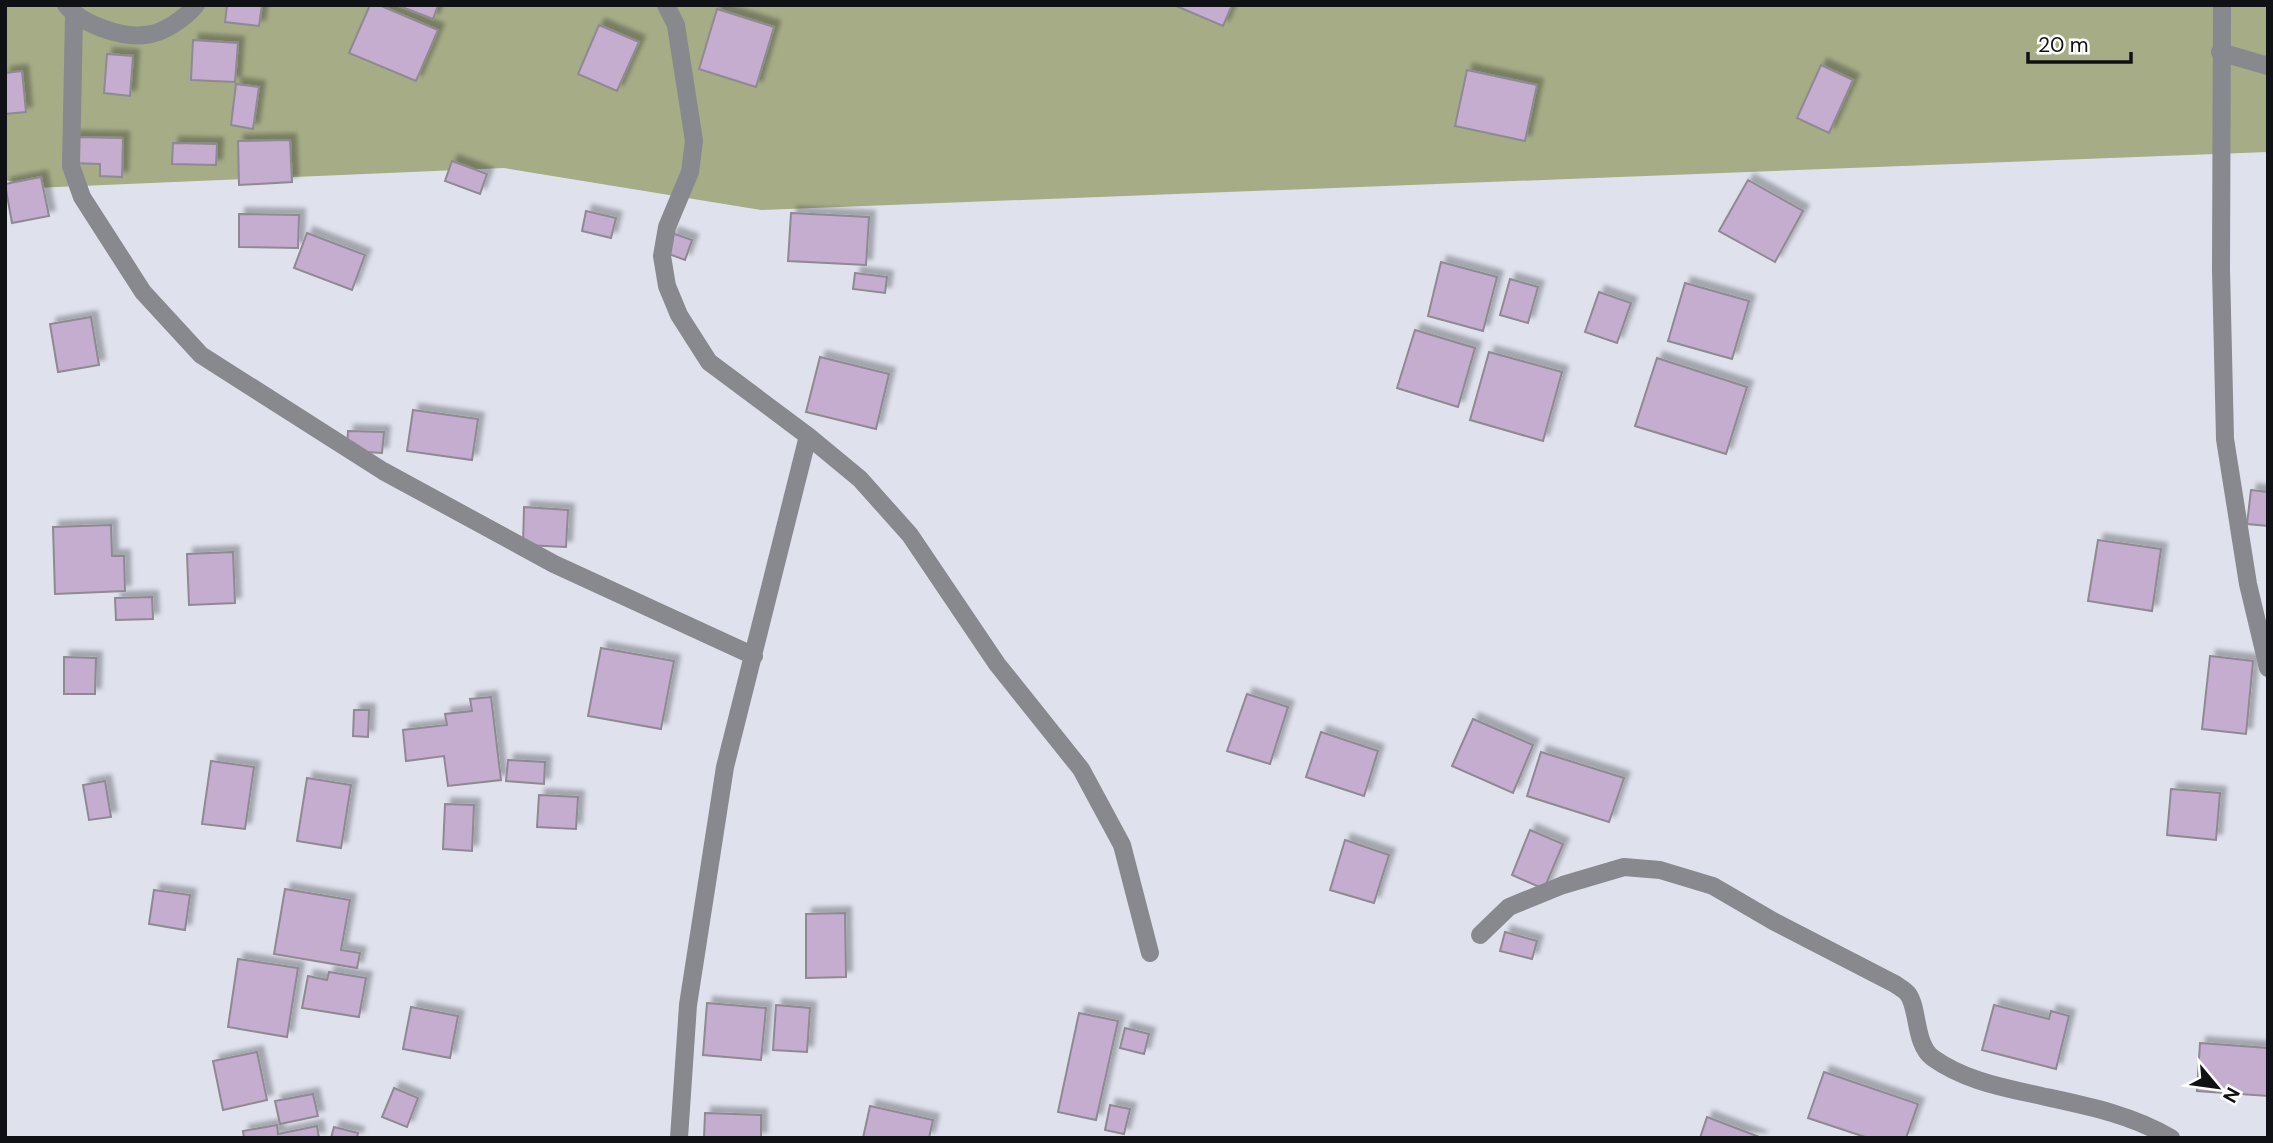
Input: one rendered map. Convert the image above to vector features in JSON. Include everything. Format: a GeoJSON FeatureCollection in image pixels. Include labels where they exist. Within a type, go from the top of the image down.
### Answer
{"type":"FeatureCollection","features":[{"type":"Feature","properties":{"kind":"street"},"geometry":{"type":"LineString","coordinates":[[196,5],[184,19],[147,36],[102,28],[70,11],[71,166],[82,197],[143,292],[201,355],[383,471],[554,564],[754,656]]}},
{"type":"Feature","properties":{"kind":"street"},"geometry":{"type":"LineString","coordinates":[[666,5],[676,25],[694,141],[690,172],[667,227],[662,256],[667,286],[679,316],[709,362],[808,436],[860,479],[910,535],[997,664],[1081,769],[1122,845],[1150,953]]}},
{"type":"Feature","properties":{"kind":"street"},"geometry":{"type":"LineString","coordinates":[[2222,5],[2221,270],[2225,439],[2248,584],[2268,668]]}},
{"type":"Feature","properties":{"kind":"street"},"geometry":{"type":"LineString","coordinates":[[2220,52],[2268,66]]}},
{"type":"Feature","properties":{"kind":"street"},"geometry":{"type":"LineString","coordinates":[[679,1138],[688,1005],[725,767],[808,436]]}},
{"type":"Feature","properties":{"kind":"street"},"geometry":{"type":"LineString","coordinates":[[1480,935],[1509,907],[1563,885],[1624,867],[1660,870],[1713,886],[1773,922],[1895,984],[1909,995],[1919,1034],[1930,1056],[1949,1067],[1985,1083],[2126,1117],[2171,1138]]}},
{"type":"Feature","properties":{"kind":"green space"},"geometry":{"type":"Polygon","coordinates":[[[5,5],[2268,5],[2268,152],[761,210],[504,168],[34,188],[5,180],[5,5]]]}},
{"type":"Feature","properties":{"kind":"building"},"geometry":{"type":"Polygon","coordinates":[[[227,5],[262,5],[259,26],[225,22],[227,5]]]}},
{"type":"Feature","properties":{"kind":"building"},"geometry":{"type":"Polygon","coordinates":[[[370,5],[379,5],[438,30],[416,81],[349,53],[370,5]]]}},
{"type":"Feature","properties":{"kind":"building"},"geometry":{"type":"Polygon","coordinates":[[[397,5],[438,5],[433,19],[397,5]]]}},
{"type":"Feature","properties":{"kind":"building"},"geometry":{"type":"Polygon","coordinates":[[[1174,5],[1232,5],[1223,26],[1174,5]]]}},
{"type":"Feature","properties":{"kind":"building"},"geometry":{"type":"Polygon","coordinates":[[[717,9],[774,27],[756,87],[699,69],[717,9]]]}},
{"type":"Feature","properties":{"kind":"building"},"geometry":{"type":"Polygon","coordinates":[[[599,25],[639,42],[617,91],[578,74],[599,25]]]}},
{"type":"Feature","properties":{"kind":"building"},"geometry":{"type":"Polygon","coordinates":[[[193,40],[238,43],[235,82],[191,80],[193,40]]]}},
{"type":"Feature","properties":{"kind":"building"},"geometry":{"type":"Polygon","coordinates":[[[107,54],[133,56],[130,96],[104,93],[107,54]]]}},
{"type":"Feature","properties":{"kind":"building"},"geometry":{"type":"Polygon","coordinates":[[[1821,65],[1853,80],[1829,133],[1797,118],[1821,65]]]}},
{"type":"Feature","properties":{"kind":"building"},"geometry":{"type":"Polygon","coordinates":[[[1467,70],[1537,85],[1525,141],[1455,126],[1467,70]]]}},
{"type":"Feature","properties":{"kind":"building"},"geometry":{"type":"Polygon","coordinates":[[[22,71],[26,112],[5,114],[5,73],[22,71]]]}},
{"type":"Feature","properties":{"kind":"building"},"geometry":{"type":"Polygon","coordinates":[[[236,84],[259,87],[253,129],[231,125],[236,84]]]}},
{"type":"Feature","properties":{"kind":"building"},"geometry":{"type":"Polygon","coordinates":[[[72,137],[123,138],[122,177],[100,176],[100,164],[71,163],[72,137]]]}},
{"type":"Feature","properties":{"kind":"building"},"geometry":{"type":"Polygon","coordinates":[[[290,140],[292,182],[239,185],[238,141],[290,140]]]}},
{"type":"Feature","properties":{"kind":"building"},"geometry":{"type":"Polygon","coordinates":[[[173,143],[217,144],[216,165],[172,164],[173,143]]]}},
{"type":"Feature","properties":{"kind":"building"},"geometry":{"type":"Polygon","coordinates":[[[452,161],[487,174],[480,194],[445,181],[452,161]]]}},
{"type":"Feature","properties":{"kind":"building"},"geometry":{"type":"Polygon","coordinates":[[[41,177],[49,216],[12,223],[5,184],[41,177]]]}},
{"type":"Feature","properties":{"kind":"building"},"geometry":{"type":"Polygon","coordinates":[[[1748,180],[1803,211],[1775,262],[1719,231],[1748,180]]]}},
{"type":"Feature","properties":{"kind":"building"},"geometry":{"type":"Polygon","coordinates":[[[586,211],[616,218],[611,238],[582,231],[586,211]]]}},
{"type":"Feature","properties":{"kind":"building"},"geometry":{"type":"Polygon","coordinates":[[[791,213],[869,217],[866,265],[788,261],[791,213]]]}},
{"type":"Feature","properties":{"kind":"building"},"geometry":{"type":"Polygon","coordinates":[[[239,214],[299,215],[298,248],[239,247],[239,214]]]}},
{"type":"Feature","properties":{"kind":"building"},"geometry":{"type":"Polygon","coordinates":[[[307,233],[365,255],[352,290],[294,268],[307,233]]]}},
{"type":"Feature","properties":{"kind":"building"},"geometry":{"type":"Polygon","coordinates":[[[672,233],[692,240],[685,260],[666,253],[672,233]]]}},
{"type":"Feature","properties":{"kind":"building"},"geometry":{"type":"Polygon","coordinates":[[[1441,262],[1497,277],[1483,331],[1428,316],[1441,262]]]}},
{"type":"Feature","properties":{"kind":"building"},"geometry":{"type":"Polygon","coordinates":[[[855,273],[887,277],[885,293],[853,289],[855,273]]]}},
{"type":"Feature","properties":{"kind":"building"},"geometry":{"type":"Polygon","coordinates":[[[1510,279],[1538,287],[1528,323],[1500,315],[1510,279]]]}},
{"type":"Feature","properties":{"kind":"building"},"geometry":{"type":"Polygon","coordinates":[[[1685,283],[1749,301],[1732,359],[1668,341],[1685,283]]]}},
{"type":"Feature","properties":{"kind":"building"},"geometry":{"type":"Polygon","coordinates":[[[1599,292],[1631,303],[1617,343],[1585,332],[1599,292]]]}},
{"type":"Feature","properties":{"kind":"building"},"geometry":{"type":"Polygon","coordinates":[[[91,317],[99,365],[58,372],[50,324],[91,317]]]}},
{"type":"Feature","properties":{"kind":"building"},"geometry":{"type":"Polygon","coordinates":[[[1415,330],[1475,348],[1458,407],[1397,388],[1415,330]]]}},
{"type":"Feature","properties":{"kind":"building"},"geometry":{"type":"Polygon","coordinates":[[[1489,352],[1562,372],[1543,441],[1470,420],[1489,352]]]}},
{"type":"Feature","properties":{"kind":"building"},"geometry":{"type":"Polygon","coordinates":[[[820,357],[889,374],[876,429],[806,412],[820,357]]]}},
{"type":"Feature","properties":{"kind":"building"},"geometry":{"type":"Polygon","coordinates":[[[1657,358],[1747,387],[1726,454],[1635,426],[1657,358]]]}},
{"type":"Feature","properties":{"kind":"building"},"geometry":{"type":"Polygon","coordinates":[[[413,410],[478,419],[472,460],[407,451],[413,410]]]}},
{"type":"Feature","properties":{"kind":"building"},"geometry":{"type":"Polygon","coordinates":[[[348,431],[384,432],[382,453],[347,451],[348,431]]]}},
{"type":"Feature","properties":{"kind":"building"},"geometry":{"type":"Polygon","coordinates":[[[2251,490],[2268,492],[2268,526],[2247,524],[2251,490]]]}},
{"type":"Feature","properties":{"kind":"building"},"geometry":{"type":"Polygon","coordinates":[[[524,507],[568,510],[566,547],[523,545],[524,507]]]}},
{"type":"Feature","properties":{"kind":"building"},"geometry":{"type":"Polygon","coordinates":[[[111,525],[112,556],[124,556],[125,591],[55,594],[53,527],[111,525]]]}},
{"type":"Feature","properties":{"kind":"building"},"geometry":{"type":"Polygon","coordinates":[[[2098,540],[2161,549],[2152,611],[2088,601],[2098,540]]]}},
{"type":"Feature","properties":{"kind":"building"},"geometry":{"type":"Polygon","coordinates":[[[233,552],[235,603],[189,605],[187,554],[233,552]]]}},
{"type":"Feature","properties":{"kind":"building"},"geometry":{"type":"Polygon","coordinates":[[[152,597],[153,619],[116,620],[115,598],[152,597]]]}},
{"type":"Feature","properties":{"kind":"building"},"geometry":{"type":"Polygon","coordinates":[[[601,648],[674,661],[661,729],[588,716],[601,648]]]}},
{"type":"Feature","properties":{"kind":"building"},"geometry":{"type":"Polygon","coordinates":[[[2210,656],[2253,661],[2246,734],[2202,729],[2210,656]]]}},
{"type":"Feature","properties":{"kind":"building"},"geometry":{"type":"Polygon","coordinates":[[[64,657],[96,658],[95,694],[64,694],[64,657]]]}},
{"type":"Feature","properties":{"kind":"building"},"geometry":{"type":"Polygon","coordinates":[[[1247,694],[1288,707],[1270,764],[1227,751],[1247,694]]]}},
{"type":"Feature","properties":{"kind":"building"},"geometry":{"type":"Polygon","coordinates":[[[491,697],[501,780],[448,786],[444,756],[406,761],[403,730],[447,725],[445,714],[472,711],[470,699],[491,697]]]}},
{"type":"Feature","properties":{"kind":"building"},"geometry":{"type":"Polygon","coordinates":[[[354,710],[369,710],[368,737],[353,736],[354,710]]]}},
{"type":"Feature","properties":{"kind":"building"},"geometry":{"type":"Polygon","coordinates":[[[1473,719],[1533,745],[1513,793],[1452,766],[1473,719]]]}},
{"type":"Feature","properties":{"kind":"building"},"geometry":{"type":"Polygon","coordinates":[[[1321,732],[1378,751],[1364,796],[1306,777],[1321,732]]]}},
{"type":"Feature","properties":{"kind":"building"},"geometry":{"type":"Polygon","coordinates":[[[1541,752],[1624,778],[1609,822],[1527,796],[1541,752]]]}},
{"type":"Feature","properties":{"kind":"building"},"geometry":{"type":"Polygon","coordinates":[[[508,760],[545,762],[544,784],[506,781],[508,760]]]}},
{"type":"Feature","properties":{"kind":"building"},"geometry":{"type":"Polygon","coordinates":[[[211,761],[254,767],[245,829],[202,824],[211,761]]]}},
{"type":"Feature","properties":{"kind":"building"},"geometry":{"type":"Polygon","coordinates":[[[307,778],[351,785],[341,848],[297,841],[307,778]]]}},
{"type":"Feature","properties":{"kind":"building"},"geometry":{"type":"Polygon","coordinates":[[[105,781],[111,817],[89,820],[83,785],[105,781]]]}},
{"type":"Feature","properties":{"kind":"building"},"geometry":{"type":"Polygon","coordinates":[[[2171,789],[2220,793],[2216,840],[2167,835],[2171,789]]]}},
{"type":"Feature","properties":{"kind":"building"},"geometry":{"type":"Polygon","coordinates":[[[539,795],[578,797],[576,829],[537,827],[539,795]]]}},
{"type":"Feature","properties":{"kind":"building"},"geometry":{"type":"Polygon","coordinates":[[[445,804],[474,805],[472,851],[443,849],[445,804]]]}},
{"type":"Feature","properties":{"kind":"building"},"geometry":{"type":"Polygon","coordinates":[[[1530,830],[1563,844],[1544,889],[1512,875],[1530,830]]]}},
{"type":"Feature","properties":{"kind":"building"},"geometry":{"type":"Polygon","coordinates":[[[1345,840],[1389,855],[1374,903],[1330,890],[1345,840]]]}},
{"type":"Feature","properties":{"kind":"building"},"geometry":{"type":"Polygon","coordinates":[[[285,889],[350,900],[341,950],[360,953],[357,968],[274,954],[285,889]]]}},
{"type":"Feature","properties":{"kind":"building"},"geometry":{"type":"Polygon","coordinates":[[[154,890],[190,895],[185,930],[149,924],[154,890]]]}},
{"type":"Feature","properties":{"kind":"building"},"geometry":{"type":"Polygon","coordinates":[[[845,913],[846,977],[806,978],[806,914],[845,913]]]}},
{"type":"Feature","properties":{"kind":"building"},"geometry":{"type":"Polygon","coordinates":[[[1505,932],[1537,941],[1532,959],[1500,951],[1505,932]]]}},
{"type":"Feature","properties":{"kind":"building"},"geometry":{"type":"Polygon","coordinates":[[[238,959],[298,968],[287,1037],[228,1027],[238,959]]]}},
{"type":"Feature","properties":{"kind":"building"},"geometry":{"type":"Polygon","coordinates":[[[329,972],[366,978],[359,1017],[302,1008],[308,976],[327,980],[329,972]]]}},
{"type":"Feature","properties":{"kind":"building"},"geometry":{"type":"Polygon","coordinates":[[[707,1003],[766,1008],[761,1060],[703,1055],[707,1003]]]}},
{"type":"Feature","properties":{"kind":"building"},"geometry":{"type":"Polygon","coordinates":[[[776,1005],[810,1008],[807,1052],[773,1050],[776,1005]]]}},
{"type":"Feature","properties":{"kind":"building"},"geometry":{"type":"Polygon","coordinates":[[[1994,1005],[2049,1019],[2051,1011],[2069,1016],[2056,1069],[1982,1050],[1994,1005]]]}},
{"type":"Feature","properties":{"kind":"building"},"geometry":{"type":"Polygon","coordinates":[[[411,1007],[458,1016],[450,1058],[403,1049],[411,1007]]]}},
{"type":"Feature","properties":{"kind":"building"},"geometry":{"type":"Polygon","coordinates":[[[1079,1013],[1118,1021],[1096,1120],[1058,1112],[1079,1013]]]}},
{"type":"Feature","properties":{"kind":"building"},"geometry":{"type":"Polygon","coordinates":[[[1125,1028],[1149,1034],[1144,1054],[1120,1048],[1125,1028]]]}},
{"type":"Feature","properties":{"kind":"building"},"geometry":{"type":"Polygon","coordinates":[[[2200,1043],[2268,1048],[2268,1096],[2197,1091],[2200,1043]]]}},
{"type":"Feature","properties":{"kind":"building"},"geometry":{"type":"Polygon","coordinates":[[[257,1052],[267,1100],[223,1110],[213,1061],[257,1052]]]}},
{"type":"Feature","properties":{"kind":"building"},"geometry":{"type":"Polygon","coordinates":[[[1824,1072],[1918,1104],[1906,1138],[1868,1138],[1808,1118],[1824,1072]]]}},
{"type":"Feature","properties":{"kind":"building"},"geometry":{"type":"Polygon","coordinates":[[[394,1088],[418,1098],[407,1127],[382,1117],[394,1088]]]}},
{"type":"Feature","properties":{"kind":"building"},"geometry":{"type":"Polygon","coordinates":[[[313,1094],[318,1116],[280,1124],[275,1101],[313,1094]]]}},
{"type":"Feature","properties":{"kind":"building"},"geometry":{"type":"Polygon","coordinates":[[[1110,1105],[1130,1109],[1124,1134],[1105,1130],[1110,1105]]]}},
{"type":"Feature","properties":{"kind":"building"},"geometry":{"type":"Polygon","coordinates":[[[870,1106],[933,1120],[929,1138],[863,1138],[870,1106]]]}},
{"type":"Feature","properties":{"kind":"building"},"geometry":{"type":"Polygon","coordinates":[[[705,1113],[761,1115],[761,1138],[704,1138],[705,1113]]]}},
{"type":"Feature","properties":{"kind":"building"},"geometry":{"type":"Polygon","coordinates":[[[1707,1117],[1762,1138],[1700,1138],[1707,1117]]]}},
{"type":"Feature","properties":{"kind":"building"},"geometry":{"type":"Polygon","coordinates":[[[277,1125],[278,1134],[317,1126],[319,1138],[244,1138],[243,1131],[277,1125]]]}},
{"type":"Feature","properties":{"kind":"building"},"geometry":{"type":"Polygon","coordinates":[[[334,1127],[358,1133],[357,1138],[331,1138],[334,1127]]]}}]}
